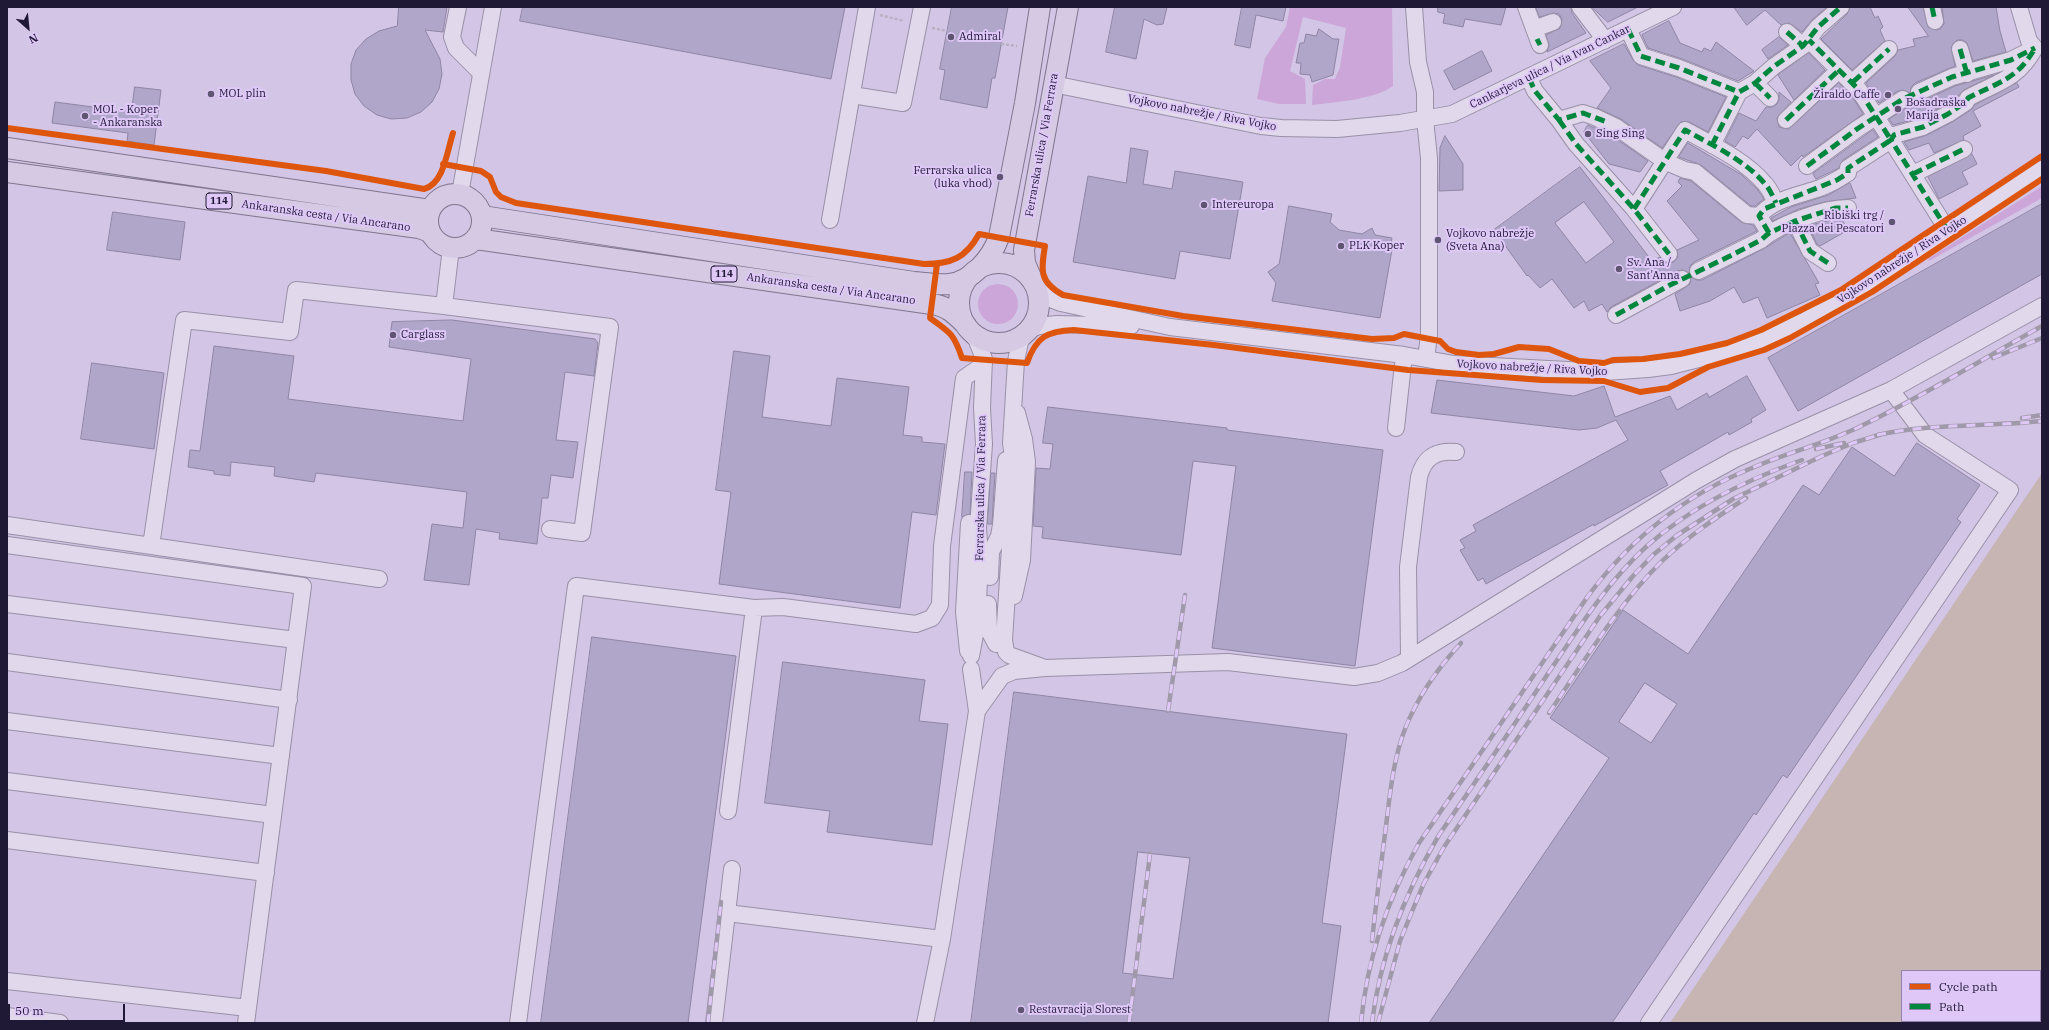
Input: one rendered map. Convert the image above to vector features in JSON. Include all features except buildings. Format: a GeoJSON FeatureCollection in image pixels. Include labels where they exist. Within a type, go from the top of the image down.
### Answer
{"type":"FeatureCollection","features":[{"type":"Feature","properties":{"kind":"main road"},"geometry":{"type":"LineString","coordinates":[[976,271],[990,256],[999,237],[1025,103],[1040,7]]}},
{"type":"Feature","properties":{"kind":"main road","name":"Ferrarska ulica / Via Ferrara"},"geometry":{"type":"LineString","coordinates":[[1033,282],[1025,263],[1024,250],[1068,7]]}},
{"type":"Feature","properties":{"kind":"main road","name":"Ankaranska cesta / Via Ancarano"},"geometry":{"type":"LineString","coordinates":[[7,148],[430,210]]}},
{"type":"Feature","properties":{"kind":"main road","name":"Ankaranska cesta / Via Ancarano"},"geometry":{"type":"LineString","coordinates":[[7,172],[419,228],[430,232]]}},
{"type":"Feature","properties":{"kind":"main road"},"geometry":{"type":"LineString","coordinates":[[430,232],[428,225],[430,210],[434,203],[446,195],[460,194],[472,199],[480,210],[482,216],[480,232],[476,239],[464,247],[451,248]]}},
{"type":"Feature","properties":{"kind":"main road","name":"Ankaranska cesta / Via Ancarano"},"geometry":{"type":"LineString","coordinates":[[482,216],[934,284],[950,284],[976,271]]}},
{"type":"Feature","properties":{"kind":"main road","name":"114"},"geometry":{"type":"LineString","coordinates":[[430,232],[439,243],[451,248]]}},
{"type":"Feature","properties":{"kind":"main road","name":"Ankaranska cesta / Via Ancarano"},"geometry":{"type":"LineString","coordinates":[[476,239],[932,304],[942,306],[954,313],[966,325]]}},
{"type":"Feature","properties":{"kind":"main road","name":"114"},"geometry":{"type":"LineString","coordinates":[[994,263],[1007,264],[1019,268],[1033,282],[1039,301],[1038,314],[1032,326],[1023,336],[1011,341],[998,343],[985,340],[973,334],[966,325],[960,312],[959,298],[963,286],[981,267],[994,263]]}},
{"type":"Feature","properties":{"kind":"street"},"geometry":{"type":"LineString","coordinates":[[458,7],[452,37],[456,48],[481,74]]}},
{"type":"Feature","properties":{"kind":"street"},"geometry":{"type":"LineString","coordinates":[[460,194],[493,7]]}},
{"type":"Feature","properties":{"kind":"street"},"geometry":{"type":"LineString","coordinates":[[830,220],[867,7]]}},
{"type":"Feature","properties":{"kind":"street"},"geometry":{"type":"LineString","coordinates":[[852,95],[903,103],[922,7]]}},
{"type":"Feature","properties":{"kind":"street"},"geometry":{"type":"LineString","coordinates":[[1396,428],[1416,357],[1430,335],[1429,158],[1425,119],[1425,92],[1418,62],[1414,7]]}},
{"type":"Feature","properties":{"kind":"street"},"geometry":{"type":"LineString","coordinates":[[1526,7],[1537,38],[1553,22]]}},
{"type":"Feature","properties":{"kind":"street"},"geometry":{"type":"LineString","coordinates":[[1580,7],[1600,32],[1604,42]]}},
{"type":"Feature","properties":{"kind":"street","name":"Cankarjeva ulica / Via Ivan Cankar"},"geometry":{"type":"LineString","coordinates":[[1425,119],[1452,114],[1604,42],[1673,7]]}},
{"type":"Feature","properties":{"kind":"street"},"geometry":{"type":"LineString","coordinates":[[1712,145],[1739,92],[1755,83],[1806,42],[1818,27],[1841,7]]}},
{"type":"Feature","properties":{"kind":"street"},"geometry":{"type":"LineString","coordinates":[[2019,7],[2029,41],[2038,46]]}},
{"type":"Feature","properties":{"kind":"street"},"geometry":{"type":"LineString","coordinates":[[1628,29],[1642,56],[1679,68],[1739,92]]}},
{"type":"Feature","properties":{"kind":"street"},"geometry":{"type":"LineString","coordinates":[[1786,32],[1806,42],[1852,82],[1877,116],[1948,231]]}},
{"type":"Feature","properties":{"kind":"street"},"geometry":{"type":"LineString","coordinates":[[1919,92],[1952,77],[1967,74],[2011,60],[2038,46]]}},
{"type":"Feature","properties":{"kind":"street"},"geometry":{"type":"LineString","coordinates":[[1759,216],[1764,209],[1776,203],[1821,188],[1837,180],[1848,173],[1848,168],[1891,140],[1894,134],[1923,127],[1948,114],[1966,102],[1968,98],[2013,76],[2028,61],[2038,46]]}},
{"type":"Feature","properties":{"kind":"street"},"geometry":{"type":"LineString","coordinates":[[1852,82],[1889,49]]}},
{"type":"Feature","properties":{"kind":"street"},"geometry":{"type":"LineString","coordinates":[[1960,49],[1967,74]]}},
{"type":"Feature","properties":{"kind":"street"},"geometry":{"type":"LineString","coordinates":[[1786,120],[1839,70]]}},
{"type":"Feature","properties":{"kind":"street"},"geometry":{"type":"LineString","coordinates":[[1529,78],[1535,91],[1559,120],[1576,144],[1634,209],[1669,254]]}},
{"type":"Feature","properties":{"kind":"street"},"geometry":{"type":"LineString","coordinates":[[1755,83],[1770,98]]}},
{"type":"Feature","properties":{"kind":"street","name":"Vojkovo nabrežje / Riva Vojko"},"geometry":{"type":"LineString","coordinates":[[1053,84],[1281,128],[1336,129],[1425,119]]}},
{"type":"Feature","properties":{"kind":"street"},"geometry":{"type":"LineString","coordinates":[[1807,166],[1877,116],[1903,100]]}},
{"type":"Feature","properties":{"kind":"street"},"geometry":{"type":"LineString","coordinates":[[1559,120],[1583,113],[1616,127],[1666,162],[1685,170],[1695,172],[1747,215],[1759,216]]}},
{"type":"Feature","properties":{"kind":"street"},"geometry":{"type":"LineString","coordinates":[[1634,209],[1666,162],[1685,130],[1712,145],[1754,174],[1766,185],[1776,203]]}},
{"type":"Feature","properties":{"kind":"street"},"geometry":{"type":"LineString","coordinates":[[1913,174],[1964,149]]}},
{"type":"Feature","properties":{"kind":"street","name":"Vojkovo nabrežje / Riva Vojko"},"geometry":{"type":"LineString","coordinates":[[1170,327],[1416,357],[1454,364],[1605,372],[1648,369],[1702,359],[1765,338],[1806,320],[1839,301],[2042,169]]}},
{"type":"Feature","properties":{"kind":"street"},"geometry":{"type":"LineString","coordinates":[[1698,271],[1761,240],[1769,233],[1795,221],[1836,208],[1848,208]]}},
{"type":"Feature","properties":{"kind":"street"},"geometry":{"type":"LineString","coordinates":[[1759,216],[1769,233]]}},
{"type":"Feature","properties":{"kind":"street"},"geometry":{"type":"LineString","coordinates":[[1795,221],[1810,251],[1828,263]]}},
{"type":"Feature","properties":{"kind":"street"},"geometry":{"type":"LineString","coordinates":[[444,306],[451,248]]}},
{"type":"Feature","properties":{"kind":"street"},"geometry":{"type":"LineString","coordinates":[[1616,315],[1682,279]]}},
{"type":"Feature","properties":{"kind":"street"},"geometry":{"type":"LineString","coordinates":[[1033,282],[1048,298],[1061,303],[1170,327]]}},
{"type":"Feature","properties":{"kind":"street"},"geometry":{"type":"LineString","coordinates":[[151,546],[184,320],[290,332],[296,290],[444,306],[610,327],[582,533],[550,529]]}},
{"type":"Feature","properties":{"kind":"street"},"geometry":{"type":"LineString","coordinates":[[1001,648],[984,644],[974,651],[970,663],[979,678],[985,681],[997,679],[1014,671],[1045,668],[1228,662],[1354,677],[1378,673],[1409,658],[1697,480],[1735,459],[1891,390],[2042,306]]}},
{"type":"Feature","properties":{"kind":"street"},"geometry":{"type":"LineString","coordinates":[[1004,630],[1015,471],[1011,443],[1018,348],[1020,342],[1028,330],[1039,326],[1057,324],[1170,327]]}},
{"type":"Feature","properties":{"kind":"street","name":"Ferrarska ulica / Via Ferrara"},"geometry":{"type":"LineString","coordinates":[[966,325],[977,341],[984,359],[982,408],[984,444],[978,528],[980,558],[977,624],[970,663],[977,712]]}},
{"type":"Feature","properties":{"kind":"street"},"geometry":{"type":"LineString","coordinates":[[518,1023],[576,586],[754,608],[783,607],[916,624],[932,618],[940,606],[942,546],[964,378],[984,364]]}},
{"type":"Feature","properties":{"kind":"street"},"geometry":{"type":"LineString","coordinates":[[1648,1023],[2010,490],[1925,434],[1918,428],[1891,390]]}},
{"type":"Feature","properties":{"kind":"street"},"geometry":{"type":"LineString","coordinates":[[925,1023],[942,939],[977,712],[1002,676],[1008,664],[1001,648],[1004,630],[1022,560],[1027,462],[1024,439],[1014,400]]}},
{"type":"Feature","properties":{"kind":"street"},"geometry":{"type":"LineString","coordinates":[[1011,443],[1004,467],[1001,525],[990,558],[988,631],[1001,648],[1013,658],[1045,668]]}},
{"type":"Feature","properties":{"kind":"street"},"geometry":{"type":"LineString","coordinates":[[1409,658],[1408,568],[1419,477],[1422,467],[1432,455],[1440,452],[1456,452]]}},
{"type":"Feature","properties":{"kind":"street"},"geometry":{"type":"LineString","coordinates":[[7,525],[378,579]]}},
{"type":"Feature","properties":{"kind":"street"},"geometry":{"type":"LineString","coordinates":[[7,545],[303,586],[247,1016],[7,981]]}},
{"type":"Feature","properties":{"kind":"street"},"geometry":{"type":"LineString","coordinates":[[7,604],[296,640]]}},
{"type":"Feature","properties":{"kind":"street"},"geometry":{"type":"LineString","coordinates":[[728,811],[754,608]]}},
{"type":"Feature","properties":{"kind":"street"},"geometry":{"type":"LineString","coordinates":[[7,662],[289,700]]}},
{"type":"Feature","properties":{"kind":"street"},"geometry":{"type":"LineString","coordinates":[[7,721],[281,756]]}},
{"type":"Feature","properties":{"kind":"street"},"geometry":{"type":"LineString","coordinates":[[7,780],[273,815]]}},
{"type":"Feature","properties":{"kind":"street"},"geometry":{"type":"LineString","coordinates":[[7,840],[266,873]]}},
{"type":"Feature","properties":{"kind":"street"},"geometry":{"type":"LineString","coordinates":[[714,1023],[732,868]]}},
{"type":"Feature","properties":{"kind":"street"},"geometry":{"type":"LineString","coordinates":[[727,913],[942,939]]}},
{"type":"Feature","properties":{"kind":"street"},"geometry":{"type":"LineString","coordinates":[[7,1016],[60,1023]]}},
{"type":"Feature","properties":{"kind":"shaded area"},"geometry":{"type":"Polygon","coordinates":[[[1290,7],[1392,7],[1393,86],[1385,91],[1365,97],[1312,105],[1313,85],[1325,79],[1335,79],[1340,67],[1346,28],[1303,17],[1290,71],[1305,79],[1306,104],[1279,104],[1257,99],[1265,58],[1286,27],[1290,7]]]}},
{"type":"Feature","properties":{"kind":"shaded area"},"geometry":{"type":"Polygon","coordinates":[[[2042,186],[2042,198],[1929,261],[1928,259],[2042,186]]]}},
{"type":"Feature","properties":{"kind":"shaded area"},"geometry":{"type":"Polygon","coordinates":[[[994,284],[1002,284],[1009,287],[1015,293],[1018,304],[1015,315],[1009,321],[1002,324],[994,324],[987,321],[981,315],[978,308],[978,300],[981,293],[987,287],[994,284]]]}},
{"type":"Feature","properties":{"kind":"shaded area"},"geometry":{"type":"Polygon","coordinates":[[[2042,473],[2042,1023],[1670,1023],[2042,473]]]}},
{"type":"Feature","properties":{"kind":"railway"},"geometry":{"type":"LineString","coordinates":[[1361,1023],[1368,975],[1380,930],[1397,886],[1419,843],[1588,596],[1622,555],[1661,520],[1704,491],[1727,479],[1765,463],[1857,428],[1927,392],[2042,326]]}},
{"type":"Feature","properties":{"kind":"railway"},"geometry":{"type":"LineString","coordinates":[[1993,358],[2042,338]]}},
{"type":"Feature","properties":{"kind":"railway"},"geometry":{"type":"LineString","coordinates":[[2022,418],[2042,415]]}},
{"type":"Feature","properties":{"kind":"railway"},"geometry":{"type":"LineString","coordinates":[[1877,435],[1898,431],[1939,427],[2042,421]]}},
{"type":"Feature","properties":{"kind":"railway"},"geometry":{"type":"LineString","coordinates":[[1378,1023],[1400,941],[1424,883],[1444,847],[1600,616],[1633,576],[1653,555],[1676,536],[1733,499],[1822,456],[1853,443],[1882,434]]}},
{"type":"Feature","properties":{"kind":"railway"},"geometry":{"type":"LineString","coordinates":[[1816,449],[1844,443]]}},
{"type":"Feature","properties":{"kind":"railway"},"geometry":{"type":"LineString","coordinates":[[1372,1023],[1381,974],[1388,949],[1415,879],[1439,835],[1571,639],[1606,590],[1647,546],[1682,518],[1740,485],[1802,460]]}},
{"type":"Feature","properties":{"kind":"railway"},"geometry":{"type":"LineString","coordinates":[[1549,713],[1615,616],[1645,579],[1681,544],[1746,498]]}},
{"type":"Feature","properties":{"kind":"railway"},"geometry":{"type":"LineString","coordinates":[[1168,711],[1185,595]]}},
{"type":"Feature","properties":{"kind":"railway"},"geometry":{"type":"LineString","coordinates":[[1372,941],[1391,789],[1401,741],[1410,717],[1422,694],[1436,673],[1461,643]]}},
{"type":"Feature","properties":{"kind":"railway"},"geometry":{"type":"LineString","coordinates":[[1129,1023],[1150,854]]}},
{"type":"Feature","properties":{"kind":"railway"},"geometry":{"type":"LineString","coordinates":[[708,1023],[721,902]]}},
{"type":"Feature","properties":{"kind":"marked path"},"geometry":{"type":"LineString","coordinates":[[1712,145],[1739,92],[1755,83],[1773,67],[1803,46],[1818,27],[1841,7]]}},
{"type":"Feature","properties":{"kind":"marked path"},"geometry":{"type":"LineString","coordinates":[[1932,7],[1935,21]]}},
{"type":"Feature","properties":{"kind":"marked path"},"geometry":{"type":"LineString","coordinates":[[1628,29],[1641,56],[1679,68],[1739,92]]}},
{"type":"Feature","properties":{"kind":"marked path"},"geometry":{"type":"LineString","coordinates":[[1787,32],[1803,46]]}},
{"type":"Feature","properties":{"kind":"marked path"},"geometry":{"type":"LineString","coordinates":[[1537,39],[1540,45]]}},
{"type":"Feature","properties":{"kind":"marked path"},"geometry":{"type":"LineString","coordinates":[[1769,233],[1759,216],[1764,209],[1837,180],[1848,173],[1848,168],[1891,140],[1859,90],[1809,40]]}},
{"type":"Feature","properties":{"kind":"marked path"},"geometry":{"type":"LineString","coordinates":[[1807,166],[1857,129],[1903,99],[1952,77],[2011,60],[2035,48]]}},
{"type":"Feature","properties":{"kind":"marked path"},"geometry":{"type":"LineString","coordinates":[[1948,231],[1891,140],[1894,135],[1923,127],[1948,114],[1966,102],[1968,98],[1998,84],[2014,74],[2028,59],[2035,48]]}},
{"type":"Feature","properties":{"kind":"marked path"},"geometry":{"type":"LineString","coordinates":[[1853,82],[1889,49]]}},
{"type":"Feature","properties":{"kind":"marked path"},"geometry":{"type":"LineString","coordinates":[[1960,49],[1967,74]]}},
{"type":"Feature","properties":{"kind":"marked path"},"geometry":{"type":"LineString","coordinates":[[1786,120],[1839,70]]}},
{"type":"Feature","properties":{"kind":"marked path"},"geometry":{"type":"LineString","coordinates":[[1529,78],[1535,91],[1559,120],[1583,113],[1607,122]]}},
{"type":"Feature","properties":{"kind":"marked path"},"geometry":{"type":"LineString","coordinates":[[1755,83],[1770,98]]}},
{"type":"Feature","properties":{"kind":"marked path"},"geometry":{"type":"LineString","coordinates":[[1559,120],[1576,144],[1634,209],[1669,254]]}},
{"type":"Feature","properties":{"kind":"marked path"},"geometry":{"type":"LineString","coordinates":[[1634,209],[1685,130],[1738,160],[1757,175],[1767,186],[1776,203]]}},
{"type":"Feature","properties":{"kind":"marked path"},"geometry":{"type":"LineString","coordinates":[[1913,174],[1964,149]]}},
{"type":"Feature","properties":{"kind":"marked path"},"geometry":{"type":"LineString","coordinates":[[1616,315],[1670,285],[1761,240],[1769,233],[1795,221],[1836,208],[1848,208]]}},
{"type":"Feature","properties":{"kind":"marked path"},"geometry":{"type":"LineString","coordinates":[[1795,221],[1810,251],[1828,263]]}},
{"type":"Feature","properties":{"kind":"cycle path"},"geometry":{"type":"LineString","coordinates":[[7,128],[326,171],[424,189],[431,186],[440,174],[444,166],[453,133]]}},
{"type":"Feature","properties":{"kind":"cycle path"},"geometry":{"type":"LineString","coordinates":[[443,164],[481,171],[490,177],[496,192],[501,197],[516,203],[924,264],[942,263],[957,258],[969,249],[979,234],[1045,246],[1043,262],[1044,275],[1050,285],[1063,295],[1183,316],[1372,339],[1394,338],[1404,334],[1440,341],[1448,349],[1456,352],[1479,355],[1494,354],[1519,347],[1549,349],[1579,361],[1604,363],[1613,360],[1643,359],[1680,354],[1727,343],[1761,330],[1841,290],[2042,156]]}},
{"type":"Feature","properties":{"kind":"cycle path"},"geometry":{"type":"LineString","coordinates":[[937,264],[930,318],[954,338],[962,358],[1027,363],[1034,347],[1044,337],[1057,332],[1074,330],[1214,345],[1408,370],[1542,380],[1604,381],[1640,392],[1668,388],[1708,367],[1764,350],[1790,338],[1872,292],[2042,179]]}},
{"type":"Feature","properties":{"kind":"place","name":"Admiral"},"geometry":{"type":"Point","coordinates":[951,37]}},
{"type":"Feature","properties":{"kind":"place","name":"MOL plin"},"geometry":{"type":"Point","coordinates":[211,94]}},
{"type":"Feature","properties":{"kind":"place","name":"Žiraldo Caffe"},"geometry":{"type":"Point","coordinates":[1888,95]}},
{"type":"Feature","properties":{"kind":"place","name":"Bošadraška Marija"},"geometry":{"type":"Point","coordinates":[1898,109]}},
{"type":"Feature","properties":{"kind":"place","name":"MOL - Koper - Ankaranska"},"geometry":{"type":"Point","coordinates":[85,116]}},
{"type":"Feature","properties":{"kind":"place","name":"Sing Sing"},"geometry":{"type":"Point","coordinates":[1588,134]}},
{"type":"Feature","properties":{"kind":"place","name":"Ferrarska ulica (luka vhod)"},"geometry":{"type":"Point","coordinates":[1000,177]}},
{"type":"Feature","properties":{"kind":"place","name":"Intereuropa"},"geometry":{"type":"Point","coordinates":[1204,205]}},
{"type":"Feature","properties":{"kind":"place","name":"Ribiški trg / Piazza dei Pescatori"},"geometry":{"type":"Point","coordinates":[1892,222]}},
{"type":"Feature","properties":{"kind":"place","name":"Vojkovo nabrežje (Sveta Ana)"},"geometry":{"type":"Point","coordinates":[1438,240]}},
{"type":"Feature","properties":{"kind":"place","name":"PLK Koper"},"geometry":{"type":"Point","coordinates":[1341,246]}},
{"type":"Feature","properties":{"kind":"place","name":"Sv. Ana / Sant'Anna"},"geometry":{"type":"Point","coordinates":[1619,269]}},
{"type":"Feature","properties":{"kind":"place","name":"Carglass"},"geometry":{"type":"Point","coordinates":[393,335]}},
{"type":"Feature","properties":{"kind":"place","name":"Restavracija Slorest"},"geometry":{"type":"Point","coordinates":[1021,1010]}}]}
